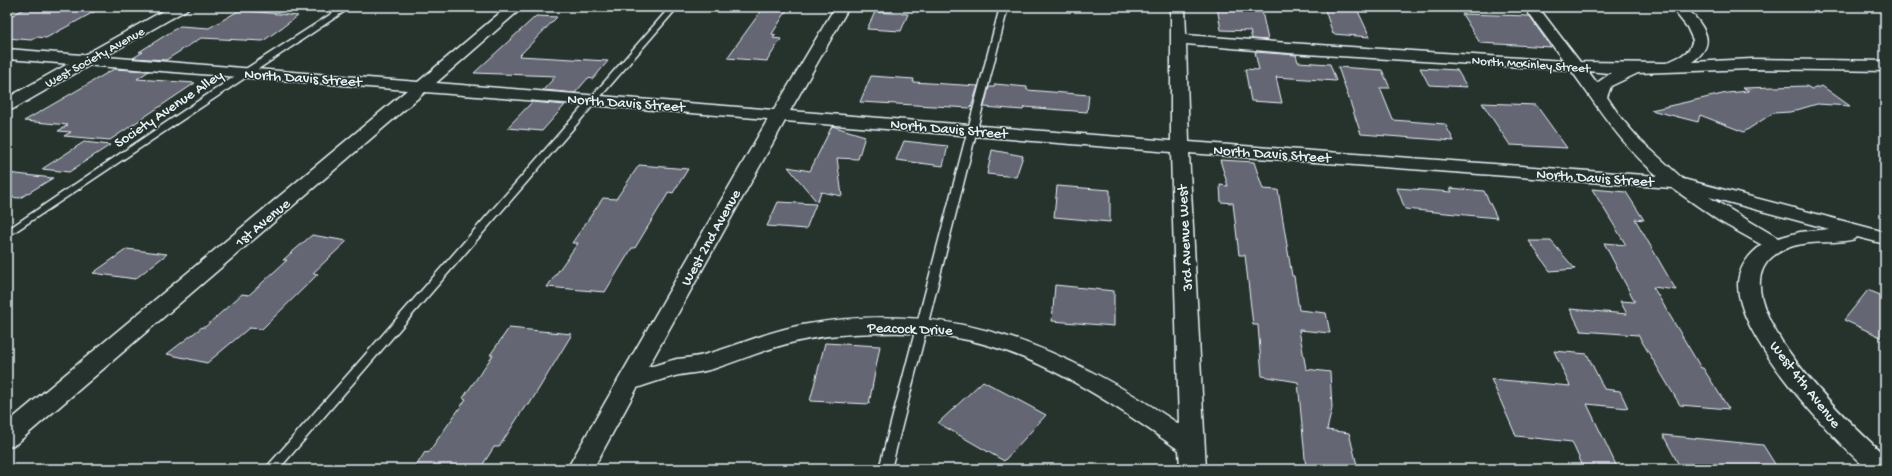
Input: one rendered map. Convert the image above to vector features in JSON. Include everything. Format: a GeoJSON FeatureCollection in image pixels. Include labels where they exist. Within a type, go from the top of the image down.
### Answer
{"type":"FeatureCollection","features":[{"type":"Feature","properties":{"kind":"street","name":"West Society Avenue"},"geometry":{"type":"LineString","coordinates":[[7,105],[181,7]]}},
{"type":"Feature","properties":{"kind":"street","name":"1st Avenue"},"geometry":{"type":"LineString","coordinates":[[7,437],[516,7]]}},
{"type":"Feature","properties":{"kind":"street","name":"West 2nd Avenue"},"geometry":{"type":"LineString","coordinates":[[580,469],[842,7]]}},
{"type":"Feature","properties":{"kind":"street","name":"3rd Avenue West"},"geometry":{"type":"LineString","coordinates":[[1178,7],[1180,146],[1193,469]]}},
{"type":"Feature","properties":{"kind":"street"},"geometry":{"type":"LineString","coordinates":[[1531,7],[1632,143],[1678,183],[1731,221],[1777,245]]}},
{"type":"Feature","properties":{"kind":"street"},"geometry":{"type":"LineString","coordinates":[[1665,68],[1684,61],[1697,53],[1700,44],[1699,35],[1696,28],[1678,7]]}},
{"type":"Feature","properties":{"kind":"street","name":"North McKinley Street"},"geometry":{"type":"LineString","coordinates":[[1178,39],[1289,48],[1642,68],[1752,64],[1885,66]]}},
{"type":"Feature","properties":{"kind":"street","name":"North Davis Street"},"geometry":{"type":"LineString","coordinates":[[7,54],[1180,146],[1678,183],[1882,238]]}},
{"type":"Feature","properties":{"kind":"street"},"geometry":{"type":"LineString","coordinates":[[1599,97],[1599,88],[1604,82],[1642,68]]}},
{"type":"Feature","properties":{"kind":"street","name":"West 4th Avenue"},"geometry":{"type":"LineString","coordinates":[[1882,238],[1845,235],[1819,236],[1793,240],[1777,245],[1766,251],[1754,262],[1749,275],[1749,294],[1756,317],[1776,351],[1805,388],[1838,426],[1884,469]]}},
{"type":"Feature","properties":{"kind":"street","name":"Peacock Drive"},"geometry":{"type":"LineString","coordinates":[[629,382],[676,368],[705,363],[782,337],[840,327],[922,325],[961,330],[997,339],[1057,362],[1138,409],[1192,446]]}},
{"type":"Feature","properties":{"kind":"lane"},"geometry":{"type":"LineString","coordinates":[[7,10],[12,7]]}},
{"type":"Feature","properties":{"kind":"lane","name":"Society Avenue Alley"},"geometry":{"type":"LineString","coordinates":[[7,234],[247,72],[347,7]]}},
{"type":"Feature","properties":{"kind":"lane"},"geometry":{"type":"LineString","coordinates":[[271,469],[674,7]]}},
{"type":"Feature","properties":{"kind":"lane"},"geometry":{"type":"LineString","coordinates":[[885,469],[974,130],[1004,7]]}},
{"type":"Feature","properties":{"kind":"building"},"geometry":{"type":"Polygon","coordinates":[[[28,7],[103,7],[46,38],[37,37],[31,40],[7,38],[7,18],[28,7]]]}},
{"type":"Feature","properties":{"kind":"building"},"geometry":{"type":"Polygon","coordinates":[[[764,7],[789,7],[772,34],[776,35],[773,38],[781,39],[767,61],[727,58],[764,7]]]}},
{"type":"Feature","properties":{"kind":"building"},"geometry":{"type":"Polygon","coordinates":[[[1217,7],[1261,7],[1268,40],[1252,39],[1250,31],[1221,30],[1217,7]]]}},
{"type":"Feature","properties":{"kind":"building"},"geometry":{"type":"Polygon","coordinates":[[[1324,7],[1356,7],[1370,37],[1333,34],[1324,7]]]}},
{"type":"Feature","properties":{"kind":"building"},"geometry":{"type":"Polygon","coordinates":[[[240,10],[298,16],[263,41],[201,38],[166,60],[133,58],[143,52],[139,52],[180,26],[209,28],[240,10]]]}},
{"type":"Feature","properties":{"kind":"building"},"geometry":{"type":"Polygon","coordinates":[[[875,12],[908,14],[901,31],[867,29],[875,12]]]}},
{"type":"Feature","properties":{"kind":"building"},"geometry":{"type":"Polygon","coordinates":[[[1462,14],[1529,16],[1551,47],[1480,43],[1462,14]]]}},
{"type":"Feature","properties":{"kind":"building"},"geometry":{"type":"Polygon","coordinates":[[[536,16],[557,17],[519,56],[608,61],[593,79],[588,78],[575,93],[543,90],[556,76],[474,73],[536,16]]]}},
{"type":"Feature","properties":{"kind":"building"},"geometry":{"type":"Polygon","coordinates":[[[1255,52],[1296,55],[1298,62],[1330,64],[1336,81],[1276,77],[1282,103],[1251,101],[1245,69],[1259,70],[1255,52]]]}},
{"type":"Feature","properties":{"kind":"building"},"geometry":{"type":"Polygon","coordinates":[[[1338,67],[1382,70],[1390,88],[1380,88],[1393,120],[1445,124],[1454,141],[1361,134],[1338,67]]]}},
{"type":"Feature","properties":{"kind":"building"},"geometry":{"type":"Polygon","coordinates":[[[1420,68],[1457,70],[1467,87],[1429,85],[1420,68]]]}},
{"type":"Feature","properties":{"kind":"building"},"geometry":{"type":"Polygon","coordinates":[[[114,69],[149,71],[137,79],[195,83],[110,140],[64,136],[71,132],[58,131],[68,125],[24,121],[114,69]]]}},
{"type":"Feature","properties":{"kind":"building"},"geometry":{"type":"Polygon","coordinates":[[[871,76],[914,79],[913,82],[978,86],[971,108],[860,102],[871,76]]]}},
{"type":"Feature","properties":{"kind":"building"},"geometry":{"type":"Polygon","coordinates":[[[995,84],[1027,87],[1027,90],[1089,95],[1087,112],[1024,107],[1023,110],[984,107],[989,87],[994,87],[995,84]]]}},
{"type":"Feature","properties":{"kind":"building"},"geometry":{"type":"Polygon","coordinates":[[[1806,86],[1812,89],[1822,86],[1850,106],[1817,104],[1790,112],[1773,113],[1744,132],[1700,115],[1698,122],[1651,110],[1727,93],[1749,91],[1743,88],[1806,86]]]}},
{"type":"Feature","properties":{"kind":"building"},"geometry":{"type":"Polygon","coordinates":[[[532,102],[565,105],[542,131],[507,128],[532,102]]]}},
{"type":"Feature","properties":{"kind":"building"},"geometry":{"type":"Polygon","coordinates":[[[1482,103],[1536,105],[1567,148],[1510,145],[1482,103]]]}},
{"type":"Feature","properties":{"kind":"building"},"geometry":{"type":"Polygon","coordinates":[[[832,126],[865,136],[858,159],[837,158],[842,196],[821,192],[817,202],[788,167],[810,171],[832,126]]]}},
{"type":"Feature","properties":{"kind":"building"},"geometry":{"type":"Polygon","coordinates":[[[904,141],[948,146],[943,166],[896,160],[904,141]]]}},
{"type":"Feature","properties":{"kind":"building"},"geometry":{"type":"Polygon","coordinates":[[[84,142],[110,145],[69,172],[42,169],[84,142]]]}},
{"type":"Feature","properties":{"kind":"building"},"geometry":{"type":"Polygon","coordinates":[[[992,150],[1023,156],[1016,177],[987,174],[992,150]]]}},
{"type":"Feature","properties":{"kind":"building"},"geometry":{"type":"Polygon","coordinates":[[[1220,160],[1254,162],[1263,189],[1278,190],[1299,310],[1326,313],[1330,333],[1299,330],[1306,369],[1330,372],[1332,408],[1327,430],[1349,433],[1358,469],[1306,469],[1298,382],[1262,376],[1258,325],[1253,325],[1245,255],[1239,255],[1233,203],[1221,202],[1220,185],[1228,186],[1220,160]]]}},
{"type":"Feature","properties":{"kind":"building"},"geometry":{"type":"Polygon","coordinates":[[[639,165],[688,169],[673,193],[669,192],[635,248],[632,248],[605,292],[547,287],[578,243],[572,243],[603,198],[616,199],[639,165]]]}},
{"type":"Feature","properties":{"kind":"building"},"geometry":{"type":"Polygon","coordinates":[[[7,173],[53,178],[20,198],[7,197],[7,173]]]}},
{"type":"Feature","properties":{"kind":"building"},"geometry":{"type":"Polygon","coordinates":[[[1057,186],[1110,190],[1110,222],[1054,217],[1057,186]]]}},
{"type":"Feature","properties":{"kind":"building"},"geometry":{"type":"Polygon","coordinates":[[[1397,188],[1452,192],[1450,188],[1484,191],[1497,218],[1405,209],[1397,188]]]}},
{"type":"Feature","properties":{"kind":"building"},"geometry":{"type":"Polygon","coordinates":[[[1592,189],[1626,192],[1644,220],[1635,219],[1676,290],[1653,287],[1701,368],[1703,368],[1729,409],[1680,405],[1638,335],[1581,331],[1570,309],[1627,314],[1620,301],[1635,302],[1604,243],[1626,245],[1592,189]]]}},
{"type":"Feature","properties":{"kind":"building"},"geometry":{"type":"Polygon","coordinates":[[[778,202],[816,204],[806,229],[767,226],[778,202]]]}},
{"type":"Feature","properties":{"kind":"building"},"geometry":{"type":"Polygon","coordinates":[[[312,235],[347,241],[313,273],[318,274],[262,329],[249,328],[207,363],[167,354],[202,327],[205,327],[242,294],[249,295],[287,260],[283,260],[312,235]]]}},
{"type":"Feature","properties":{"kind":"building"},"geometry":{"type":"Polygon","coordinates":[[[1529,241],[1551,241],[1575,269],[1550,271],[1529,241]]]}},
{"type":"Feature","properties":{"kind":"building"},"geometry":{"type":"Polygon","coordinates":[[[127,249],[167,254],[135,279],[93,273],[127,249]]]}},
{"type":"Feature","properties":{"kind":"building"},"geometry":{"type":"Polygon","coordinates":[[[1055,285],[1114,291],[1114,326],[1052,321],[1055,285]]]}},
{"type":"Feature","properties":{"kind":"building"},"geometry":{"type":"Polygon","coordinates":[[[1868,290],[1885,297],[1885,339],[1844,320],[1868,290]]]}},
{"type":"Feature","properties":{"kind":"building"},"geometry":{"type":"Polygon","coordinates":[[[509,328],[572,334],[529,405],[526,405],[499,447],[494,447],[480,469],[414,469],[425,452],[428,453],[466,399],[463,398],[493,355],[490,355],[509,328]]]}},
{"type":"Feature","properties":{"kind":"building"},"geometry":{"type":"Polygon","coordinates":[[[825,343],[880,346],[869,404],[810,401],[825,343]]]}},
{"type":"Feature","properties":{"kind":"building"},"geometry":{"type":"Polygon","coordinates":[[[1554,351],[1587,354],[1604,389],[1620,391],[1628,408],[1587,404],[1618,469],[1584,469],[1572,442],[1516,436],[1491,379],[1570,386],[1554,351]]]}},
{"type":"Feature","properties":{"kind":"building"},"geometry":{"type":"Polygon","coordinates":[[[983,381],[1046,415],[1004,461],[938,423],[983,381]]]}},
{"type":"Feature","properties":{"kind":"building"},"geometry":{"type":"Polygon","coordinates":[[[1663,435],[1763,445],[1778,469],[1681,469],[1663,435]]]}}]}
